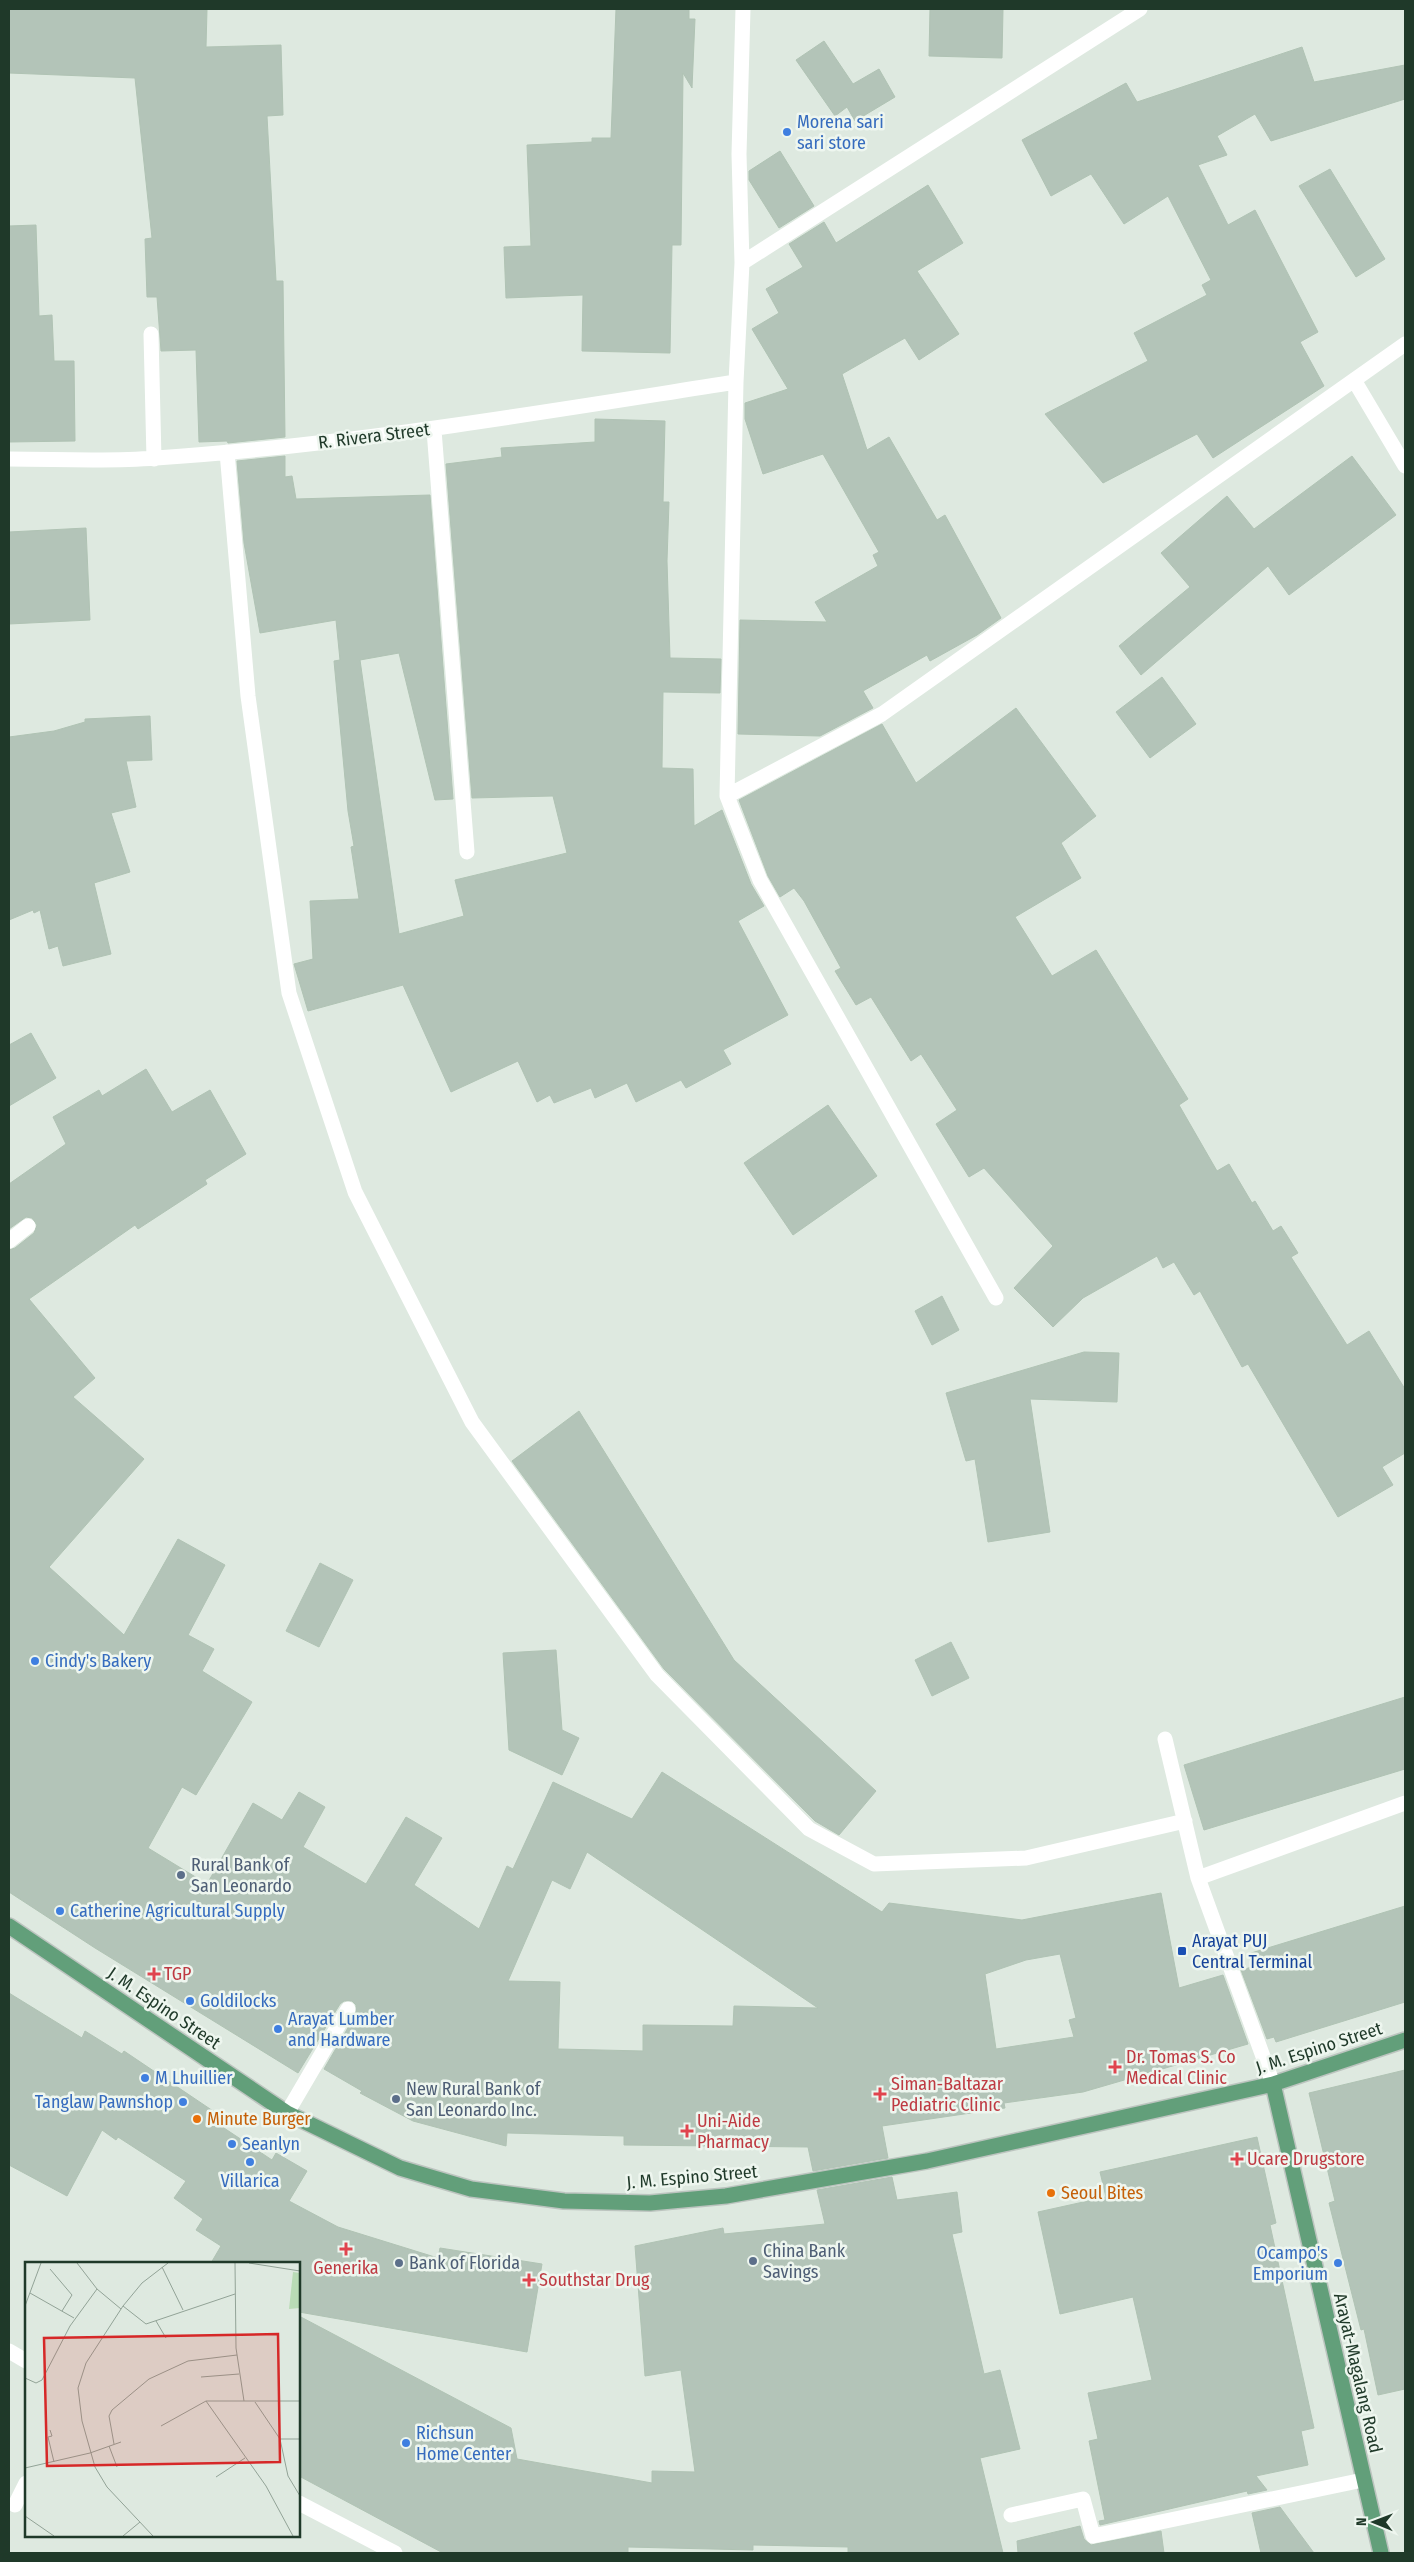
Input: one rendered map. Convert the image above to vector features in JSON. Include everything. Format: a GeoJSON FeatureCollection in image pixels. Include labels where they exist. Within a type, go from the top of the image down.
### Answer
{"type":"FeatureCollection","features":[{"type":"Feature","properties":{"kind":"main road","name":"J. M. Espino Street"},"geometry":{"type":"LineString","coordinates":[[9,1926],[287,2113],[400,2168],[471,2189],[564,2201],[650,2203],[726,2196],[928,2162],[1273,2084],[1405,2040]]}},
{"type":"Feature","properties":{"kind":"main road","name":"Arayat-Magalang Road"},"geometry":{"type":"LineString","coordinates":[[1273,2084],[1381,2553]]}},
{"type":"Feature","properties":{"kind":"street"},"geometry":{"type":"LineString","coordinates":[[743,9],[739,154],[742,263],[736,382],[727,796],[760,880],[996,1298]]}},
{"type":"Feature","properties":{"kind":"street"},"geometry":{"type":"LineString","coordinates":[[742,263],[1140,9]]}},
{"type":"Feature","properties":{"kind":"street"},"geometry":{"type":"LineString","coordinates":[[150,334],[154,459]]}},
{"type":"Feature","properties":{"kind":"street"},"geometry":{"type":"LineString","coordinates":[[727,796],[882,714],[1405,344]]}},
{"type":"Feature","properties":{"kind":"street"},"geometry":{"type":"LineString","coordinates":[[1354,380],[1405,466]]}},
{"type":"Feature","properties":{"kind":"street","name":"R. Rivera Street"},"geometry":{"type":"LineString","coordinates":[[9,459],[154,459],[227,452],[434,430],[736,382]]}},
{"type":"Feature","properties":{"kind":"street"},"geometry":{"type":"LineString","coordinates":[[434,430],[467,852]]}},
{"type":"Feature","properties":{"kind":"street"},"geometry":{"type":"LineString","coordinates":[[227,452],[248,696],[289,993],[355,1192],[472,1422],[657,1675],[809,1829],[874,1864],[1026,1858],[1184,1821]]}},
{"type":"Feature","properties":{"kind":"street"},"geometry":{"type":"LineString","coordinates":[[9,1241],[28,1226]]}},
{"type":"Feature","properties":{"kind":"street"},"geometry":{"type":"LineString","coordinates":[[1165,1739],[1198,1878],[1273,2084]]}},
{"type":"Feature","properties":{"kind":"street"},"geometry":{"type":"LineString","coordinates":[[1198,1878],[1405,1803]]}},
{"type":"Feature","properties":{"kind":"street"},"geometry":{"type":"LineString","coordinates":[[287,2113],[348,2009]]}},
{"type":"Feature","properties":{"kind":"street"},"geometry":{"type":"LineString","coordinates":[[9,2352],[25,2360]]}},
{"type":"Feature","properties":{"kind":"street"},"geometry":{"type":"LineString","coordinates":[[1011,2514],[1083,2499],[1093,2536],[1363,2480]]}},
{"type":"Feature","properties":{"kind":"street"},"geometry":{"type":"LineString","coordinates":[[15,2505],[25,2485]]}},
{"type":"Feature","properties":{"kind":"street"},"geometry":{"type":"LineString","coordinates":[[300,2504],[395,2553]]}},
{"type":"Feature","properties":{"kind":"building"},"geometry":{"type":"Polygon","coordinates":[[[9,9],[207,9],[206,47],[281,45],[283,115],[267,116],[276,281],[283,281],[285,437],[228,443],[227,441],[199,442],[196,350],[161,351],[157,297],[147,297],[145,239],[152,238],[135,78],[9,73],[9,9]]]}},
{"type":"Feature","properties":{"kind":"building"},"geometry":{"type":"Polygon","coordinates":[[[616,9],[689,9],[689,19],[695,19],[692,88],[683,73],[681,245],[672,245],[670,353],[582,351],[583,295],[506,298],[504,247],[531,246],[527,145],[592,142],[592,138],[611,138],[616,9]]]}},
{"type":"Feature","properties":{"kind":"building"},"geometry":{"type":"Polygon","coordinates":[[[930,9],[1003,9],[1002,58],[929,56],[930,9]]]}},
{"type":"Feature","properties":{"kind":"building"},"geometry":{"type":"Polygon","coordinates":[[[824,41],[853,84],[879,69],[895,97],[855,121],[847,107],[835,116],[796,60],[824,41]]]}},
{"type":"Feature","properties":{"kind":"building"},"geometry":{"type":"Polygon","coordinates":[[[1302,47],[1314,82],[1405,65],[1405,99],[1271,141],[1255,114],[1217,136],[1227,155],[1198,165],[1228,225],[1255,210],[1318,332],[1300,342],[1324,386],[1213,458],[1197,434],[1103,483],[1045,414],[1148,361],[1134,333],[1207,295],[1202,285],[1211,280],[1168,196],[1124,224],[1091,174],[1051,196],[1022,140],[1126,83],[1137,102],[1302,47]]]}},
{"type":"Feature","properties":{"kind":"building"},"geometry":{"type":"Polygon","coordinates":[[[780,151],[814,206],[779,228],[749,180],[749,171],[780,151]]]}},
{"type":"Feature","properties":{"kind":"building"},"geometry":{"type":"Polygon","coordinates":[[[1330,169],[1385,259],[1356,277],[1299,186],[1330,169]]]}},
{"type":"Feature","properties":{"kind":"building"},"geometry":{"type":"Polygon","coordinates":[[[928,185],[963,243],[917,271],[959,334],[919,360],[905,338],[842,374],[867,450],[889,437],[937,520],[945,515],[1001,618],[977,635],[930,661],[927,655],[863,691],[873,708],[820,736],[738,734],[740,620],[827,622],[815,602],[878,566],[873,555],[879,552],[823,454],[763,474],[745,419],[745,403],[788,389],[752,329],[779,313],[766,289],[803,267],[789,244],[824,222],[836,243],[928,185]]]}},
{"type":"Feature","properties":{"kind":"building"},"geometry":{"type":"Polygon","coordinates":[[[36,225],[39,316],[52,315],[54,361],[74,361],[75,441],[9,442],[9,226],[36,225]]]}},
{"type":"Feature","properties":{"kind":"building"},"geometry":{"type":"Polygon","coordinates":[[[595,419],[665,421],[663,502],[669,502],[667,561],[670,658],[721,659],[720,693],[663,692],[662,768],[693,769],[694,826],[722,810],[751,884],[764,906],[738,921],[788,1015],[723,1050],[731,1064],[686,1088],[681,1080],[636,1102],[627,1083],[595,1098],[591,1088],[554,1103],[550,1095],[537,1102],[518,1061],[451,1092],[403,985],[308,1011],[294,964],[313,959],[310,901],[359,899],[351,847],[354,846],[348,811],[334,661],[340,660],[336,620],[260,633],[244,543],[237,461],[285,456],[285,477],[292,476],[296,499],[430,495],[453,799],[435,800],[399,653],[360,660],[399,934],[464,916],[455,880],[567,853],[553,796],[472,798],[446,464],[502,457],[501,448],[595,442],[595,419]]]}},
{"type":"Feature","properties":{"kind":"building"},"geometry":{"type":"Polygon","coordinates":[[[1352,456],[1396,515],[1289,595],[1268,566],[1141,675],[1119,646],[1190,587],[1161,553],[1227,496],[1254,529],[1352,456]]]}},
{"type":"Feature","properties":{"kind":"building"},"geometry":{"type":"Polygon","coordinates":[[[86,528],[90,620],[9,624],[9,532],[86,528]]]}},
{"type":"Feature","properties":{"kind":"building"},"geometry":{"type":"Polygon","coordinates":[[[1162,677],[1196,724],[1150,758],[1116,712],[1162,677]]]}},
{"type":"Feature","properties":{"kind":"building"},"geometry":{"type":"Polygon","coordinates":[[[1016,708],[1096,816],[1061,843],[1081,878],[1015,917],[1052,976],[1096,950],[1188,1099],[1179,1105],[1217,1171],[1229,1164],[1252,1203],[1255,1201],[1273,1231],[1281,1226],[1298,1253],[1291,1257],[1347,1345],[1369,1331],[1405,1389],[1405,1453],[1382,1467],[1393,1485],[1338,1517],[1248,1364],[1242,1367],[1200,1291],[1194,1295],[1174,1262],[1163,1268],[1157,1256],[1083,1298],[1053,1327],[1014,1288],[1053,1246],[984,1168],[969,1177],[936,1124],[957,1110],[921,1054],[911,1061],[871,997],[856,1005],[835,971],[841,968],[804,901],[794,888],[780,897],[768,876],[739,800],[882,724],[916,783],[1016,708]]]}},
{"type":"Feature","properties":{"kind":"building"},"geometry":{"type":"Polygon","coordinates":[[[150,716],[152,760],[126,761],[136,807],[111,813],[130,872],[94,883],[111,954],[63,966],[58,946],[49,949],[40,910],[34,913],[33,910],[9,920],[9,737],[54,731],[85,722],[85,719],[150,716]]]}},
{"type":"Feature","properties":{"kind":"building"},"geometry":{"type":"Polygon","coordinates":[[[31,1033],[56,1078],[9,1106],[9,1045],[31,1033]]]}},
{"type":"Feature","properties":{"kind":"building"},"geometry":{"type":"Polygon","coordinates":[[[146,1069],[172,1112],[210,1090],[246,1154],[205,1180],[207,1184],[138,1229],[135,1225],[29,1299],[95,1378],[73,1397],[144,1459],[49,1567],[124,1635],[178,1539],[225,1565],[188,1635],[214,1649],[202,1671],[252,1702],[196,1795],[182,1787],[148,1848],[207,1884],[253,1803],[282,1820],[299,1792],[325,1807],[303,1847],[366,1884],[406,1817],[442,1838],[414,1885],[479,1929],[507,1866],[513,1869],[553,1782],[632,1819],[662,1772],[882,1912],[889,1903],[1022,1920],[1161,1893],[1179,1988],[1223,1975],[1248,2044],[1083,2092],[1004,2103],[1005,2108],[882,2126],[888,2158],[813,2171],[808,2147],[624,2145],[624,2136],[507,2133],[506,2146],[413,2121],[360,2093],[362,2091],[324,2069],[356,2014],[356,2005],[352,2001],[344,2001],[340,2004],[298,2073],[95,1948],[9,1892],[9,1250],[15,1248],[34,1233],[37,1225],[32,1218],[26,1217],[9,1229],[9,1184],[66,1144],[53,1117],[99,1090],[102,1096],[146,1069]],[[587,1852],[570,1889],[552,1880],[508,1981],[560,1982],[558,2049],[643,2051],[643,2025],[733,2026],[734,2006],[818,2008],[587,1852]],[[1060,1954],[1026,1960],[985,1974],[996,2049],[1074,2037],[1069,2020],[1076,2018],[1060,1954]]]}},
{"type":"Feature","properties":{"kind":"building"},"geometry":{"type":"Polygon","coordinates":[[[828,1105],[877,1176],[793,1235],[744,1163],[828,1105]]]}},
{"type":"Feature","properties":{"kind":"building"},"geometry":{"type":"Polygon","coordinates":[[[942,1296],[959,1330],[932,1345],[915,1311],[942,1296]]]}},
{"type":"Feature","properties":{"kind":"building"},"geometry":{"type":"Polygon","coordinates":[[[1084,1352],[1119,1353],[1117,1402],[1030,1399],[1050,1532],[988,1542],[975,1459],[966,1461],[946,1393],[1084,1352]]]}},
{"type":"Feature","properties":{"kind":"building"},"geometry":{"type":"Polygon","coordinates":[[[579,1411],[734,1660],[876,1791],[839,1835],[815,1821],[664,1669],[512,1461],[579,1411]]]}},
{"type":"Feature","properties":{"kind":"building"},"geometry":{"type":"Polygon","coordinates":[[[320,1563],[353,1580],[319,1647],[286,1631],[320,1563]]]}},
{"type":"Feature","properties":{"kind":"building"},"geometry":{"type":"Polygon","coordinates":[[[951,1642],[969,1678],[932,1696],[915,1660],[951,1642]]]}},
{"type":"Feature","properties":{"kind":"building"},"geometry":{"type":"Polygon","coordinates":[[[556,1650],[562,1730],[579,1738],[562,1775],[509,1750],[503,1653],[556,1650]]]}},
{"type":"Feature","properties":{"kind":"building"},"geometry":{"type":"Polygon","coordinates":[[[1405,1697],[1405,1769],[1204,1830],[1184,1765],[1405,1697]]]}},
{"type":"Feature","properties":{"kind":"building"},"geometry":{"type":"Polygon","coordinates":[[[1405,1906],[1405,2002],[1276,2042],[1274,2037],[1267,2039],[1241,1970],[1252,1967],[1248,1954],[1405,1906]]]}},
{"type":"Feature","properties":{"kind":"building"},"geometry":{"type":"Polygon","coordinates":[[[9,1993],[82,2038],[85,2031],[122,2054],[124,2051],[219,2115],[215,2122],[272,2160],[276,2153],[307,2171],[289,2201],[338,2227],[438,2258],[440,2248],[542,2264],[527,2352],[300,2312],[300,2262],[212,2262],[221,2246],[196,2230],[203,2219],[174,2198],[186,2181],[118,2137],[116,2140],[102,2130],[67,2196],[9,2165],[9,1993]]]}},
{"type":"Feature","properties":{"kind":"building"},"geometry":{"type":"Polygon","coordinates":[[[1405,2070],[1405,2389],[1378,2395],[1364,2329],[1361,2330],[1329,2203],[1335,2201],[1309,2093],[1405,2070]]]}},
{"type":"Feature","properties":{"kind":"building"},"geometry":{"type":"Polygon","coordinates":[[[1257,2137],[1276,2223],[1270,2225],[1314,2428],[1301,2431],[1308,2465],[1256,2476],[1267,2490],[1248,2494],[1247,2491],[1100,2525],[1099,2521],[1105,2520],[1089,2441],[1098,2439],[1088,2393],[1152,2380],[1133,2297],[1060,2314],[1038,2212],[1106,2197],[1100,2172],[1257,2137]]]}},
{"type":"Feature","properties":{"kind":"building"},"geometry":{"type":"Polygon","coordinates":[[[892,2177],[897,2200],[957,2192],[962,2232],[952,2234],[984,2374],[1000,2370],[1020,2449],[980,2458],[1003,2553],[848,2553],[848,2547],[753,2545],[753,2550],[628,2547],[628,2553],[443,2553],[300,2477],[300,2317],[511,2428],[517,2459],[652,2483],[652,2471],[695,2472],[681,2370],[645,2376],[635,2246],[723,2228],[724,2234],[825,2224],[817,2190],[892,2177]]]}},
{"type":"Feature","properties":{"kind":"building"},"geometry":{"type":"Polygon","coordinates":[[[1280,2507],[1314,2553],[1261,2553],[1252,2513],[1280,2507]]]}},
{"type":"Feature","properties":{"kind":"building"},"geometry":{"type":"Polygon","coordinates":[[[1080,2526],[1084,2539],[1091,2545],[1161,2531],[1164,2553],[1018,2553],[1017,2541],[1080,2526]]]}},
{"type":"Feature","properties":{"kind":"place","name":"Morena sari sari store"},"geometry":{"type":"Point","coordinates":[787,132]}},
{"type":"Feature","properties":{"kind":"place","name":"Cindy's Bakery"},"geometry":{"type":"Point","coordinates":[35,1661]}},
{"type":"Feature","properties":{"kind":"place","name":"Rural Bank of San Leonardo"},"geometry":{"type":"Point","coordinates":[181,1875]}},
{"type":"Feature","properties":{"kind":"place","name":"Catherine Agricultural Supply"},"geometry":{"type":"Point","coordinates":[60,1911]}},
{"type":"Feature","properties":{"kind":"place","name":"Arayat PUJ Central Terminal"},"geometry":{"type":"Point","coordinates":[1182,1951]}},
{"type":"Feature","properties":{"kind":"place","name":"TGP"},"geometry":{"type":"Point","coordinates":[154,1974]}},
{"type":"Feature","properties":{"kind":"place","name":"Goldilocks"},"geometry":{"type":"Point","coordinates":[190,2001]}},
{"type":"Feature","properties":{"kind":"place","name":"Arayat Lumber and Hardware"},"geometry":{"type":"Point","coordinates":[278,2029]}},
{"type":"Feature","properties":{"kind":"place","name":"Dr. Tomas S. Co Medical Clinic"},"geometry":{"type":"Point","coordinates":[1115,2067]}},
{"type":"Feature","properties":{"kind":"place","name":"M Lhuillier"},"geometry":{"type":"Point","coordinates":[145,2078]}},
{"type":"Feature","properties":{"kind":"place","name":"Siman-Baltazar Pediatric Clinic"},"geometry":{"type":"Point","coordinates":[880,2094]}},
{"type":"Feature","properties":{"kind":"place","name":"New Rural Bank of San Leonardo Inc."},"geometry":{"type":"Point","coordinates":[396,2099]}},
{"type":"Feature","properties":{"kind":"place","name":"Tanglaw Pawnshop"},"geometry":{"type":"Point","coordinates":[183,2102]}},
{"type":"Feature","properties":{"kind":"place","name":"Minute Burger"},"geometry":{"type":"Point","coordinates":[197,2119]}},
{"type":"Feature","properties":{"kind":"place","name":"Uni-Aide Pharmacy"},"geometry":{"type":"Point","coordinates":[687,2131]}},
{"type":"Feature","properties":{"kind":"place","name":"Seanlyn"},"geometry":{"type":"Point","coordinates":[232,2144]}},
{"type":"Feature","properties":{"kind":"place","name":"Ucare Drugstore"},"geometry":{"type":"Point","coordinates":[1237,2159]}},
{"type":"Feature","properties":{"kind":"place","name":"Villarica"},"geometry":{"type":"Point","coordinates":[250,2162]}},
{"type":"Feature","properties":{"kind":"place","name":"Seoul Bites"},"geometry":{"type":"Point","coordinates":[1051,2193]}},
{"type":"Feature","properties":{"kind":"place","name":"Generika"},"geometry":{"type":"Point","coordinates":[346,2249]}},
{"type":"Feature","properties":{"kind":"place","name":"China Bank Savings"},"geometry":{"type":"Point","coordinates":[753,2261]}},
{"type":"Feature","properties":{"kind":"place","name":"Bank of Florida"},"geometry":{"type":"Point","coordinates":[399,2263]}},
{"type":"Feature","properties":{"kind":"place","name":"Ocampo's Emporium"},"geometry":{"type":"Point","coordinates":[1338,2263]}},
{"type":"Feature","properties":{"kind":"place","name":"Southstar Drug"},"geometry":{"type":"Point","coordinates":[529,2280]}},
{"type":"Feature","properties":{"kind":"place","name":"Richsun Home Center"},"geometry":{"type":"Point","coordinates":[406,2443]}}]}
